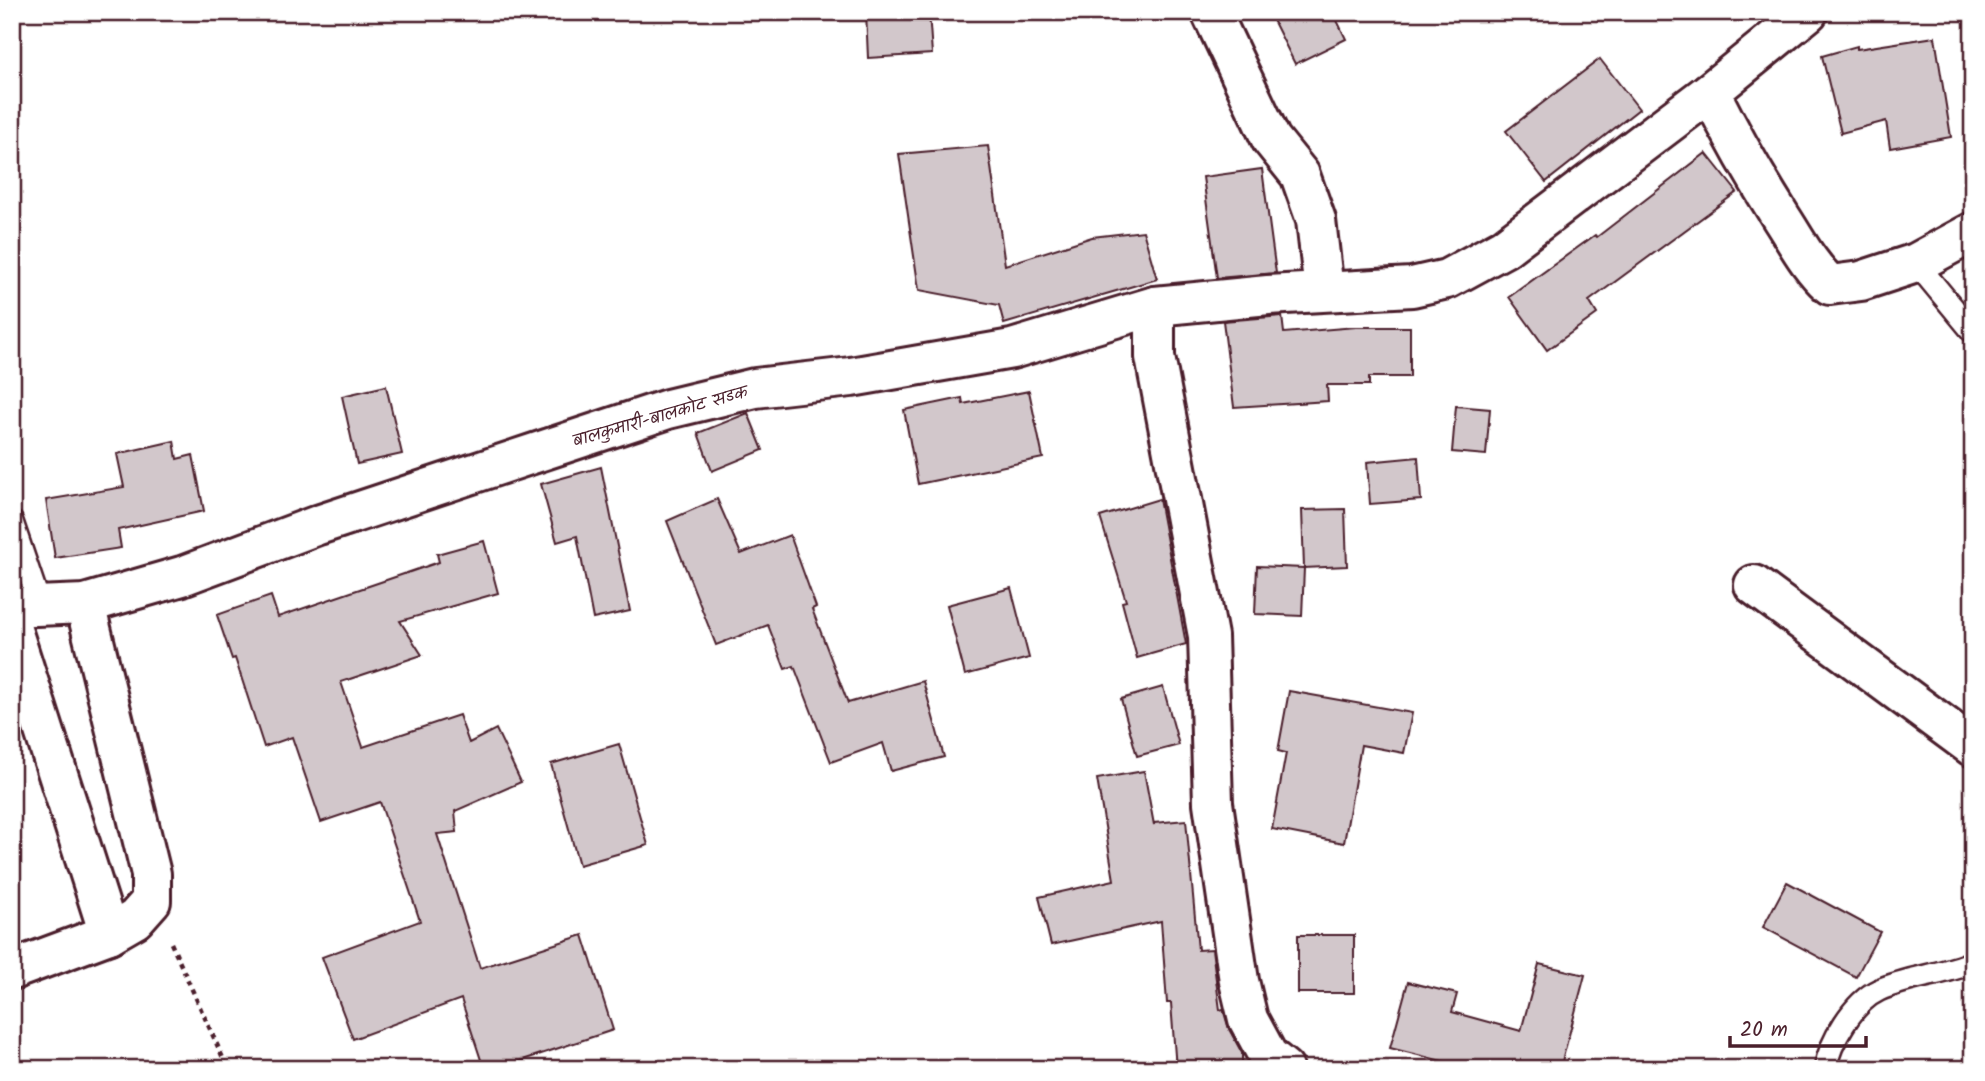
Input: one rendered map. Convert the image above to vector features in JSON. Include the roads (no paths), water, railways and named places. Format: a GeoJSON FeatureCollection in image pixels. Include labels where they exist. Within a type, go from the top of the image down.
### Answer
{"type":"FeatureCollection","features":[{"type":"Feature","properties":{"kind":"street"},"geometry":{"type":"LineString","coordinates":[[1211,12],[1271,139],[1300,175],[1316,220],[1324,291]]}},
{"type":"Feature","properties":{"kind":"street","name":"बालकुमारी-बालकोट सडक"},"geometry":{"type":"LineString","coordinates":[[26,606],[85,604],[182,576],[318,525],[668,409],[755,388],[851,377],[1012,349],[1154,306],[1324,291],[1412,287],[1447,279],[1504,248],[1710,92],[1808,12]]}},
{"type":"Feature","properties":{"kind":"street"},"geometry":{"type":"LineString","coordinates":[[1710,92],[1741,153],[1815,272],[1829,285],[1861,281],[1916,263],[1973,232]]}},
{"type":"Feature","properties":{"kind":"street"},"geometry":{"type":"LineString","coordinates":[[1154,306],[1155,357],[1208,636],[1213,803],[1239,981],[1248,1019],[1268,1056],[1284,1069]]}},
{"type":"Feature","properties":{"kind":"street"},"geometry":{"type":"LineString","coordinates":[[1754,585],[1973,747]]}},
{"type":"Feature","properties":{"kind":"street"},"geometry":{"type":"LineString","coordinates":[[12,970],[109,934],[135,919],[151,901],[151,874],[85,604]]}},
{"type":"Feature","properties":{"kind":"street"},"geometry":{"type":"LineString","coordinates":[[12,630],[109,934]]}},
{"type":"Feature","properties":{"kind":"lane"},"geometry":{"type":"LineString","coordinates":[[1916,263],[1973,331]]}},
{"type":"Feature","properties":{"kind":"lane"},"geometry":{"type":"LineString","coordinates":[[12,522],[26,606]]}},
{"type":"Feature","properties":{"kind":"lane"},"geometry":{"type":"LineString","coordinates":[[1825,1069],[1828,1054],[1846,1019],[1877,991],[1973,962]]}}]}
